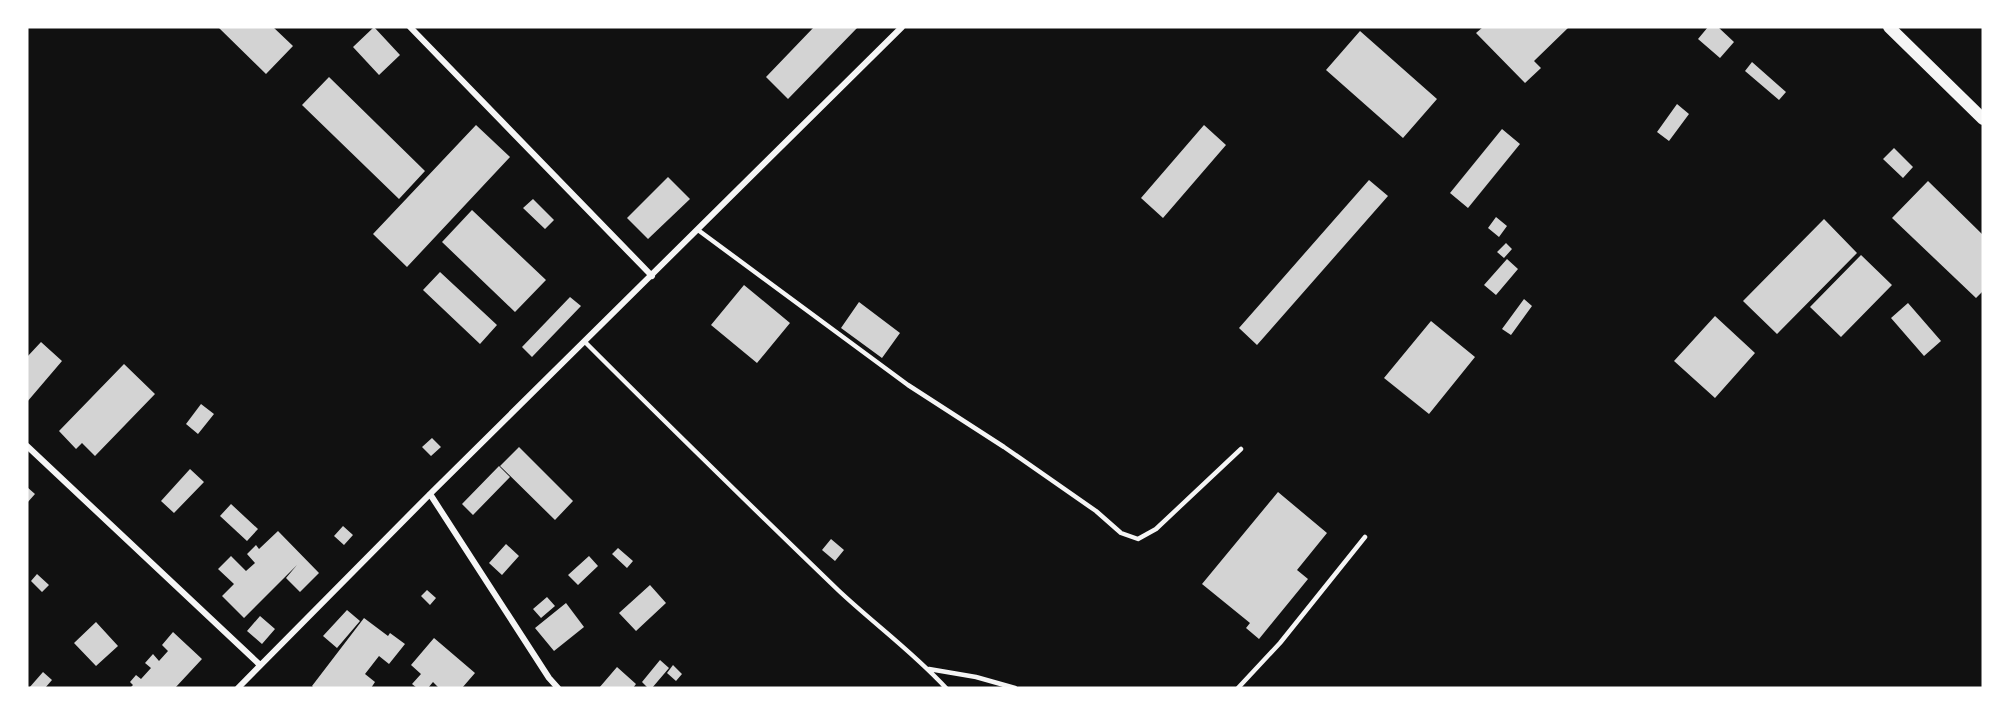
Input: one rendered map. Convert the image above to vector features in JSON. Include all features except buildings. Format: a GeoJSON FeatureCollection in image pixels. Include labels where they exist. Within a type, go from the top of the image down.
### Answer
{"type":"FeatureCollection","features":[{"type":"Feature","properties":{"kind":"main road"},"geometry":{"type":"LineString","coordinates":[[1888,27],[1983,119]]}},
{"type":"Feature","properties":{"kind":"street"},"geometry":{"type":"LineString","coordinates":[[410,27],[652,276]]}},
{"type":"Feature","properties":{"kind":"street"},"geometry":{"type":"LineString","coordinates":[[238,688],[430,494],[902,27]]}},
{"type":"Feature","properties":{"kind":"street"},"geometry":{"type":"LineString","coordinates":[[27,446],[260,664]]}},
{"type":"Feature","properties":{"kind":"street"},"geometry":{"type":"LineString","coordinates":[[430,494],[549,678],[558,688]]}},
{"type":"Feature","properties":{"kind":"lane"},"geometry":{"type":"LineString","coordinates":[[698,230],[908,385],[1004,447],[1096,511],[1121,533],[1138,539],[1156,529],[1241,449]]}},
{"type":"Feature","properties":{"kind":"lane"},"geometry":{"type":"LineString","coordinates":[[585,342],[707,464],[850,600],[929,669],[946,688]]}},
{"type":"Feature","properties":{"kind":"lane"},"geometry":{"type":"LineString","coordinates":[[1239,688],[1280,643],[1365,537]]}},
{"type":"Feature","properties":{"kind":"lane"},"geometry":{"type":"LineString","coordinates":[[929,669],[976,677],[1015,688]]}}]}
